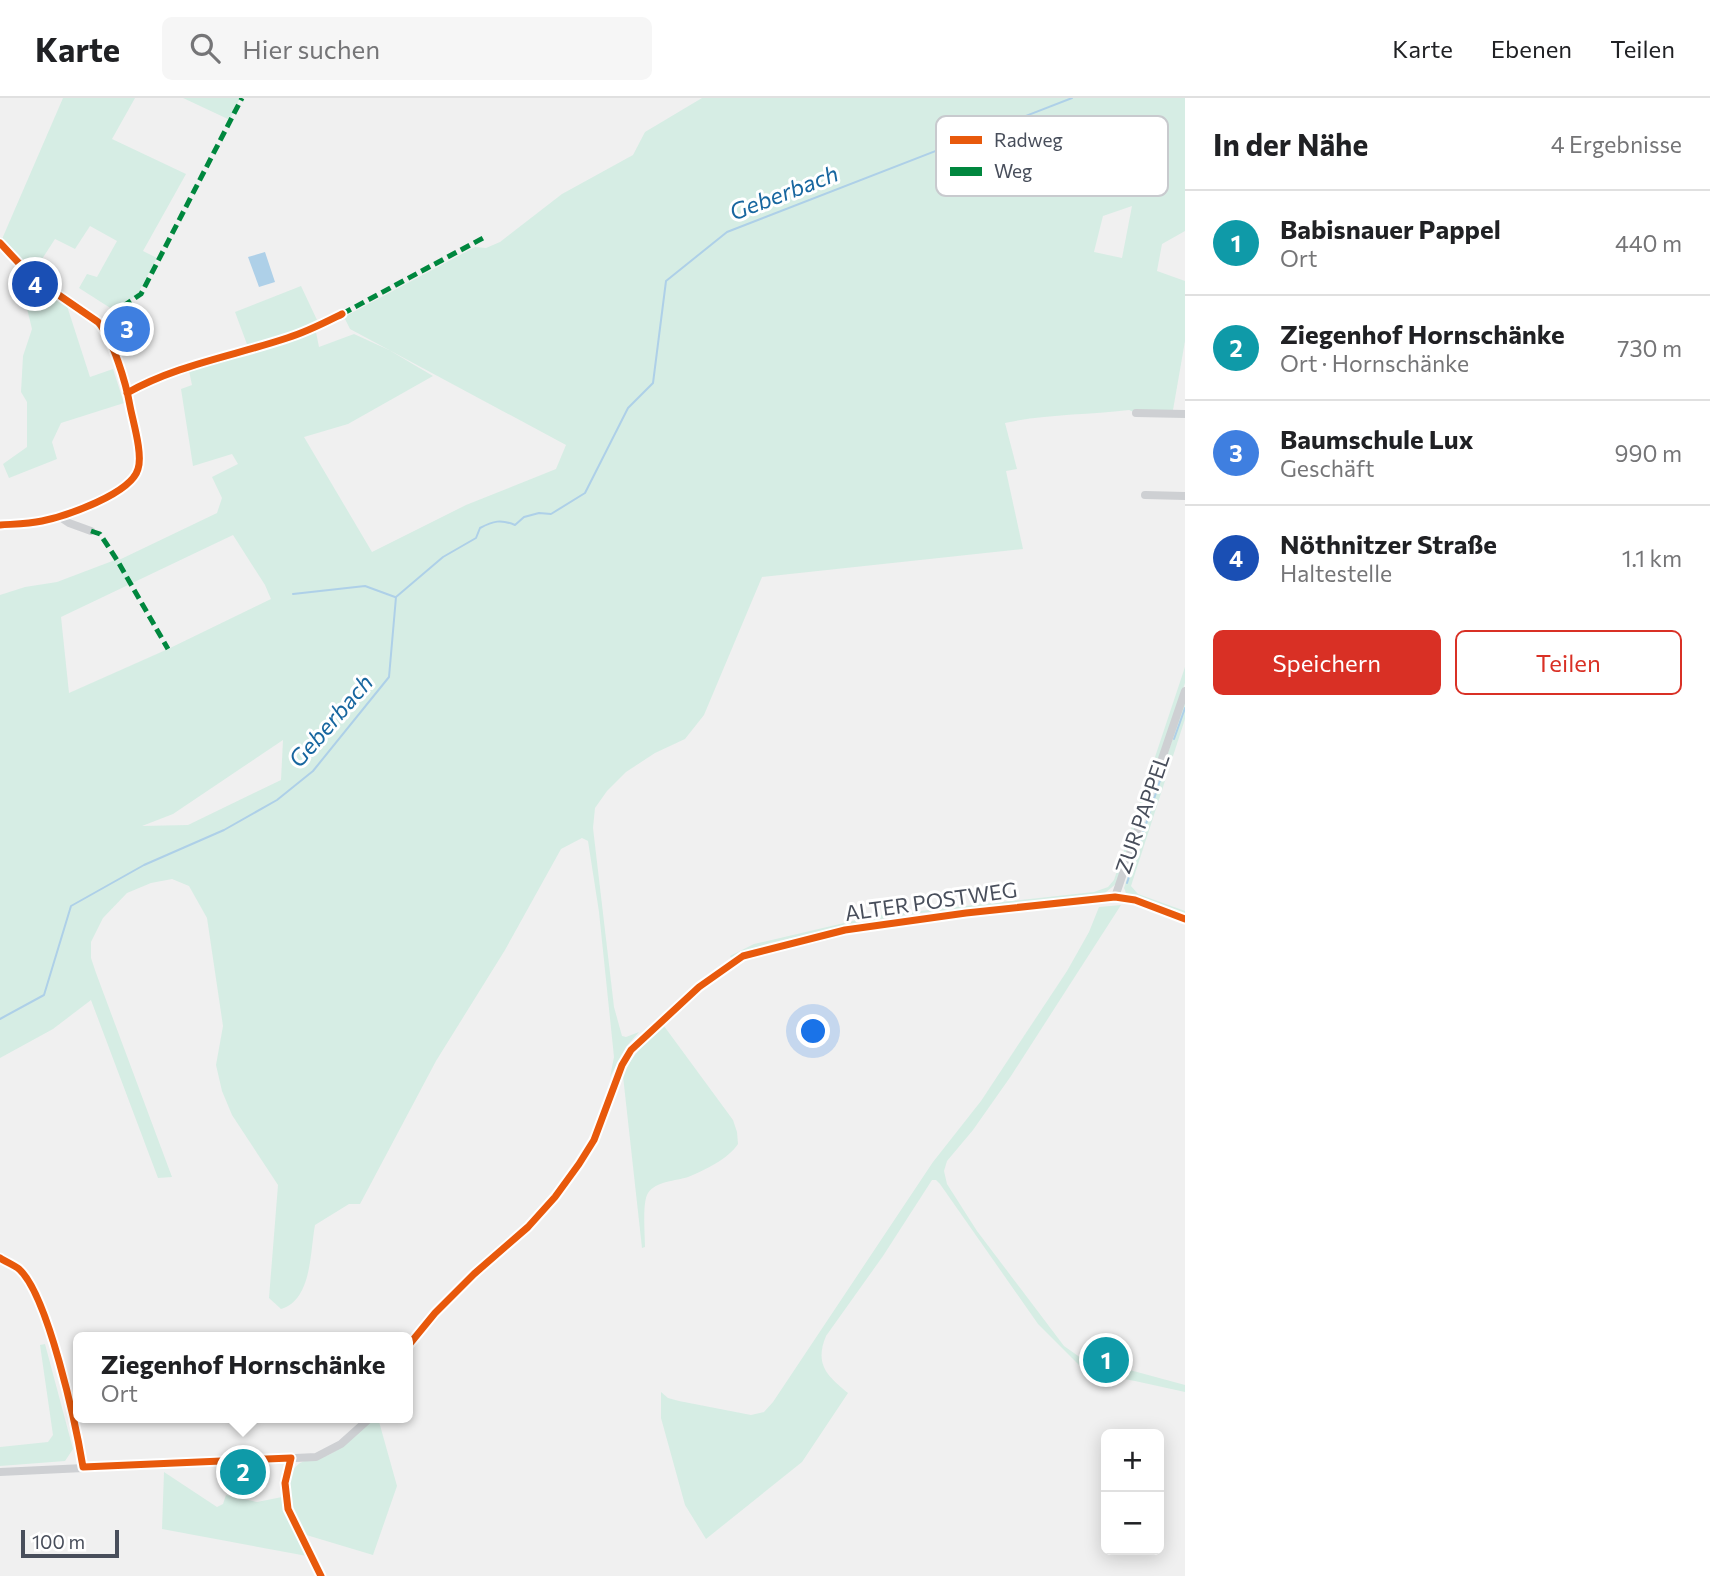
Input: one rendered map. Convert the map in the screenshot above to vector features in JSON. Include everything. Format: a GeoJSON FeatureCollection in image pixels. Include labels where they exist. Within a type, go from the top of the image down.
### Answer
{"type":"FeatureCollection","features":[{"type":"Feature","properties":{"kind":"street"},"geometry":{"type":"LineString","coordinates":[[0,243],[31,276],[98,322],[105,330],[127,393],[139,455],[139,467],[134,479],[125,487],[96,502],[60,517],[25,524],[0,525]]}},
{"type":"Feature","properties":{"kind":"street"},"geometry":{"type":"LineString","coordinates":[[127,393],[184,368],[303,333],[342,314]]}},
{"type":"Feature","properties":{"kind":"street"},"geometry":{"type":"LineString","coordinates":[[1136,413],[1185,414]]}},
{"type":"Feature","properties":{"kind":"street"},"geometry":{"type":"LineString","coordinates":[[1145,495],[1185,496]]}},
{"type":"Feature","properties":{"kind":"street"},"geometry":{"type":"LineString","coordinates":[[60,517],[91,531]]}},
{"type":"Feature","properties":{"kind":"street","name":"ZUR PAPPEL"},"geometry":{"type":"LineString","coordinates":[[1115,897],[1185,691]]}},
{"type":"Feature","properties":{"kind":"street","name":"ALTER POSTWEG"},"geometry":{"type":"LineString","coordinates":[[413,1340],[435,1313],[528,1227],[555,1197],[594,1140],[622,1065],[631,1050],[699,987],[743,956],[845,930],[965,913],[1115,897],[1135,900],[1185,919]]}},
{"type":"Feature","properties":{"kind":"street"},"geometry":{"type":"LineString","coordinates":[[0,1472],[316,1457],[348,1438],[364,1423]]}},
{"type":"Feature","properties":{"kind":"street"},"geometry":{"type":"LineString","coordinates":[[291,1458],[285,1494],[288,1509],[321,1576]]}},
{"type":"Feature","properties":{"kind":"green space"},"geometry":{"type":"Polygon","coordinates":[[[63,98],[135,98],[112,139],[186,174],[143,251],[157,258],[137,295],[115,311],[79,288],[87,274],[97,277],[117,241],[90,226],[75,249],[55,239],[33,273],[2,239],[63,98]]]}},
{"type":"Feature","properties":{"kind":"green space"},"geometry":{"type":"Polygon","coordinates":[[[183,98],[240,98],[230,120],[183,98]]]}},
{"type":"Feature","properties":{"kind":"green space"},"geometry":{"type":"Polygon","coordinates":[[[702,98],[1185,98],[1185,231],[1162,244],[1157,271],[1185,281],[1185,341],[1173,410],[1136,413],[1129,410],[1051,416],[1005,423],[1017,469],[1006,471],[1023,549],[762,577],[704,715],[685,739],[655,753],[626,772],[595,808],[593,828],[614,1007],[622,1036],[639,1032],[626,1047],[610,1077],[614,1057],[599,912],[588,841],[582,838],[561,849],[505,950],[436,1061],[360,1204],[349,1204],[315,1225],[304,1286],[291,1304],[281,1309],[269,1298],[278,1185],[232,1115],[222,1091],[216,1065],[223,1026],[207,918],[189,886],[172,879],[151,883],[127,893],[103,918],[91,942],[91,958],[96,973],[172,1177],[158,1178],[91,1000],[53,1029],[0,1058],[0,595],[25,587],[57,582],[121,559],[217,513],[222,498],[212,477],[238,464],[232,454],[193,466],[181,389],[192,385],[189,371],[316,332],[319,347],[354,334],[389,350],[433,376],[348,424],[304,437],[372,552],[466,505],[556,469],[566,445],[350,329],[344,317],[475,247],[486,248],[500,242],[562,194],[633,155],[645,132],[702,98]],[[1132,206],[1103,216],[1094,252],[1122,258],[1132,206]],[[233,535],[61,617],[69,693],[271,599],[233,535]],[[283,740],[173,814],[142,826],[188,825],[281,780],[283,740]]]}},
{"type":"Feature","properties":{"kind":"green space"},"geometry":{"type":"Polygon","coordinates":[[[32,282],[67,306],[90,377],[113,369],[124,403],[61,423],[52,442],[57,459],[9,478],[3,464],[27,447],[27,402],[21,392],[23,356],[32,329],[22,288],[32,282]]]}},
{"type":"Feature","properties":{"kind":"green space"},"geometry":{"type":"Polygon","coordinates":[[[301,286],[317,320],[248,347],[235,312],[301,286]]]}},
{"type":"Feature","properties":{"kind":"green space"},"geometry":{"type":"Polygon","coordinates":[[[1185,667],[1185,683],[1117,883],[1105,893],[911,914],[857,923],[770,943],[732,959],[730,956],[754,944],[874,916],[1094,892],[1108,887],[1114,880],[1185,667]]]}},
{"type":"Feature","properties":{"kind":"green space"},"geometry":{"type":"Polygon","coordinates":[[[1185,701],[1185,719],[1131,886],[1138,894],[1185,911],[1185,915],[1131,896],[1124,888],[1185,701]]]}},
{"type":"Feature","properties":{"kind":"green space"},"geometry":{"type":"Polygon","coordinates":[[[1121,905],[1011,1076],[973,1130],[947,1161],[944,1171],[947,1184],[977,1231],[1064,1346],[1081,1358],[1099,1348],[1108,1352],[1115,1366],[1185,1385],[1185,1392],[1114,1377],[1097,1379],[1090,1376],[1038,1324],[940,1184],[932,1180],[883,1256],[826,1336],[822,1362],[834,1381],[848,1393],[802,1462],[706,1539],[685,1505],[661,1418],[661,1392],[668,1398],[679,1401],[751,1415],[764,1412],[933,1162],[981,1101],[1067,971],[1089,932],[1099,907],[1121,905]]]}},
{"type":"Feature","properties":{"kind":"green space"},"geometry":{"type":"Polygon","coordinates":[[[664,1026],[733,1120],[738,1144],[709,1167],[688,1177],[661,1184],[648,1193],[644,1219],[645,1247],[642,1248],[623,1076],[640,1048],[664,1026]]]}},
{"type":"Feature","properties":{"kind":"green space"},"geometry":{"type":"Polygon","coordinates":[[[45,1344],[73,1449],[65,1461],[0,1466],[0,1447],[48,1442],[53,1435],[40,1345],[45,1344]]]}},
{"type":"Feature","properties":{"kind":"green space"},"geometry":{"type":"Polygon","coordinates":[[[368,1423],[379,1423],[397,1486],[373,1555],[303,1534],[292,1507],[288,1487],[293,1470],[300,1463],[332,1453],[368,1423]]]}},
{"type":"Feature","properties":{"kind":"green space"},"geometry":{"type":"Polygon","coordinates":[[[164,1472],[217,1507],[223,1504],[226,1495],[257,1502],[282,1497],[284,1511],[307,1556],[162,1529],[164,1472]]]}},
{"type":"Feature","properties":{"kind":"water"},"geometry":{"type":"Polygon","coordinates":[[[265,252],[275,282],[259,287],[248,257],[265,252]]]}},
{"type":"Feature","properties":{"kind":"waterway","name":"Geberbach"},"geometry":{"type":"LineString","coordinates":[[1026,116],[1072,98]]}},
{"type":"Feature","properties":{"kind":"waterway","name":"Geberbach"},"geometry":{"type":"LineString","coordinates":[[0,1019],[44,995],[71,906],[144,865],[224,830],[277,800],[313,771],[389,677],[396,597],[443,557],[476,538],[480,528],[497,522],[515,525],[524,517],[539,513],[551,514],[585,493],[628,408],[653,383],[666,281],[727,232],[936,151]]}},
{"type":"Feature","properties":{"kind":"waterway"},"geometry":{"type":"LineString","coordinates":[[293,594],[365,586],[395,597]]}},
{"type":"Feature","properties":{"kind":"waterway"},"geometry":{"type":"LineString","coordinates":[[1174,739],[1185,708]]}},
{"type":"Feature","properties":{"kind":"waterway"},"geometry":{"type":"LineString","coordinates":[[1127,883],[1163,771]]}},
{"type":"Feature","properties":{"kind":"marked path"},"geometry":{"type":"LineString","coordinates":[[105,330],[116,311],[141,294],[242,98]]}},
{"type":"Feature","properties":{"kind":"marked path"},"geometry":{"type":"LineString","coordinates":[[342,314],[483,238]]}},
{"type":"Feature","properties":{"kind":"marked path"},"geometry":{"type":"LineString","coordinates":[[91,531],[100,534],[117,560],[168,649]]}},
{"type":"Feature","properties":{"kind":"cycle path"},"geometry":{"type":"LineString","coordinates":[[0,243],[31,276],[98,322],[104,330],[122,374],[139,455],[138,469],[133,478],[96,503],[42,521],[0,525]]}},
{"type":"Feature","properties":{"kind":"cycle path"},"geometry":{"type":"LineString","coordinates":[[127,393],[185,368],[294,336],[342,314]]}},
{"type":"Feature","properties":{"kind":"cycle path"},"geometry":{"type":"LineString","coordinates":[[413,1340],[435,1313],[474,1274],[528,1227],[555,1197],[594,1140],[622,1065],[631,1050],[699,987],[743,956],[845,930],[966,913],[1115,897],[1135,900],[1185,919]]}},
{"type":"Feature","properties":{"kind":"cycle path"},"geometry":{"type":"LineString","coordinates":[[0,1258],[19,1269],[30,1283],[50,1332],[73,1418]]}},
{"type":"Feature","properties":{"kind":"cycle path"},"geometry":{"type":"LineString","coordinates":[[74,1423],[83,1467],[291,1458],[285,1483],[288,1509],[321,1576]]}},
{"type":"Feature","properties":{"kind":"place","name":"Nöthnitzer Straße"},"geometry":{"type":"Point","coordinates":[35,284]}},
{"type":"Feature","properties":{"kind":"place","name":"Baumschule Lux"},"geometry":{"type":"Point","coordinates":[127,329]}},
{"type":"Feature","properties":{"kind":"place","name":"Babisnauer Pappel"},"geometry":{"type":"Point","coordinates":[1106,1360]}},
{"type":"Feature","properties":{"kind":"place","name":"Ziegenhof Hornschänke"},"geometry":{"type":"Point","coordinates":[243,1472]}}]}
